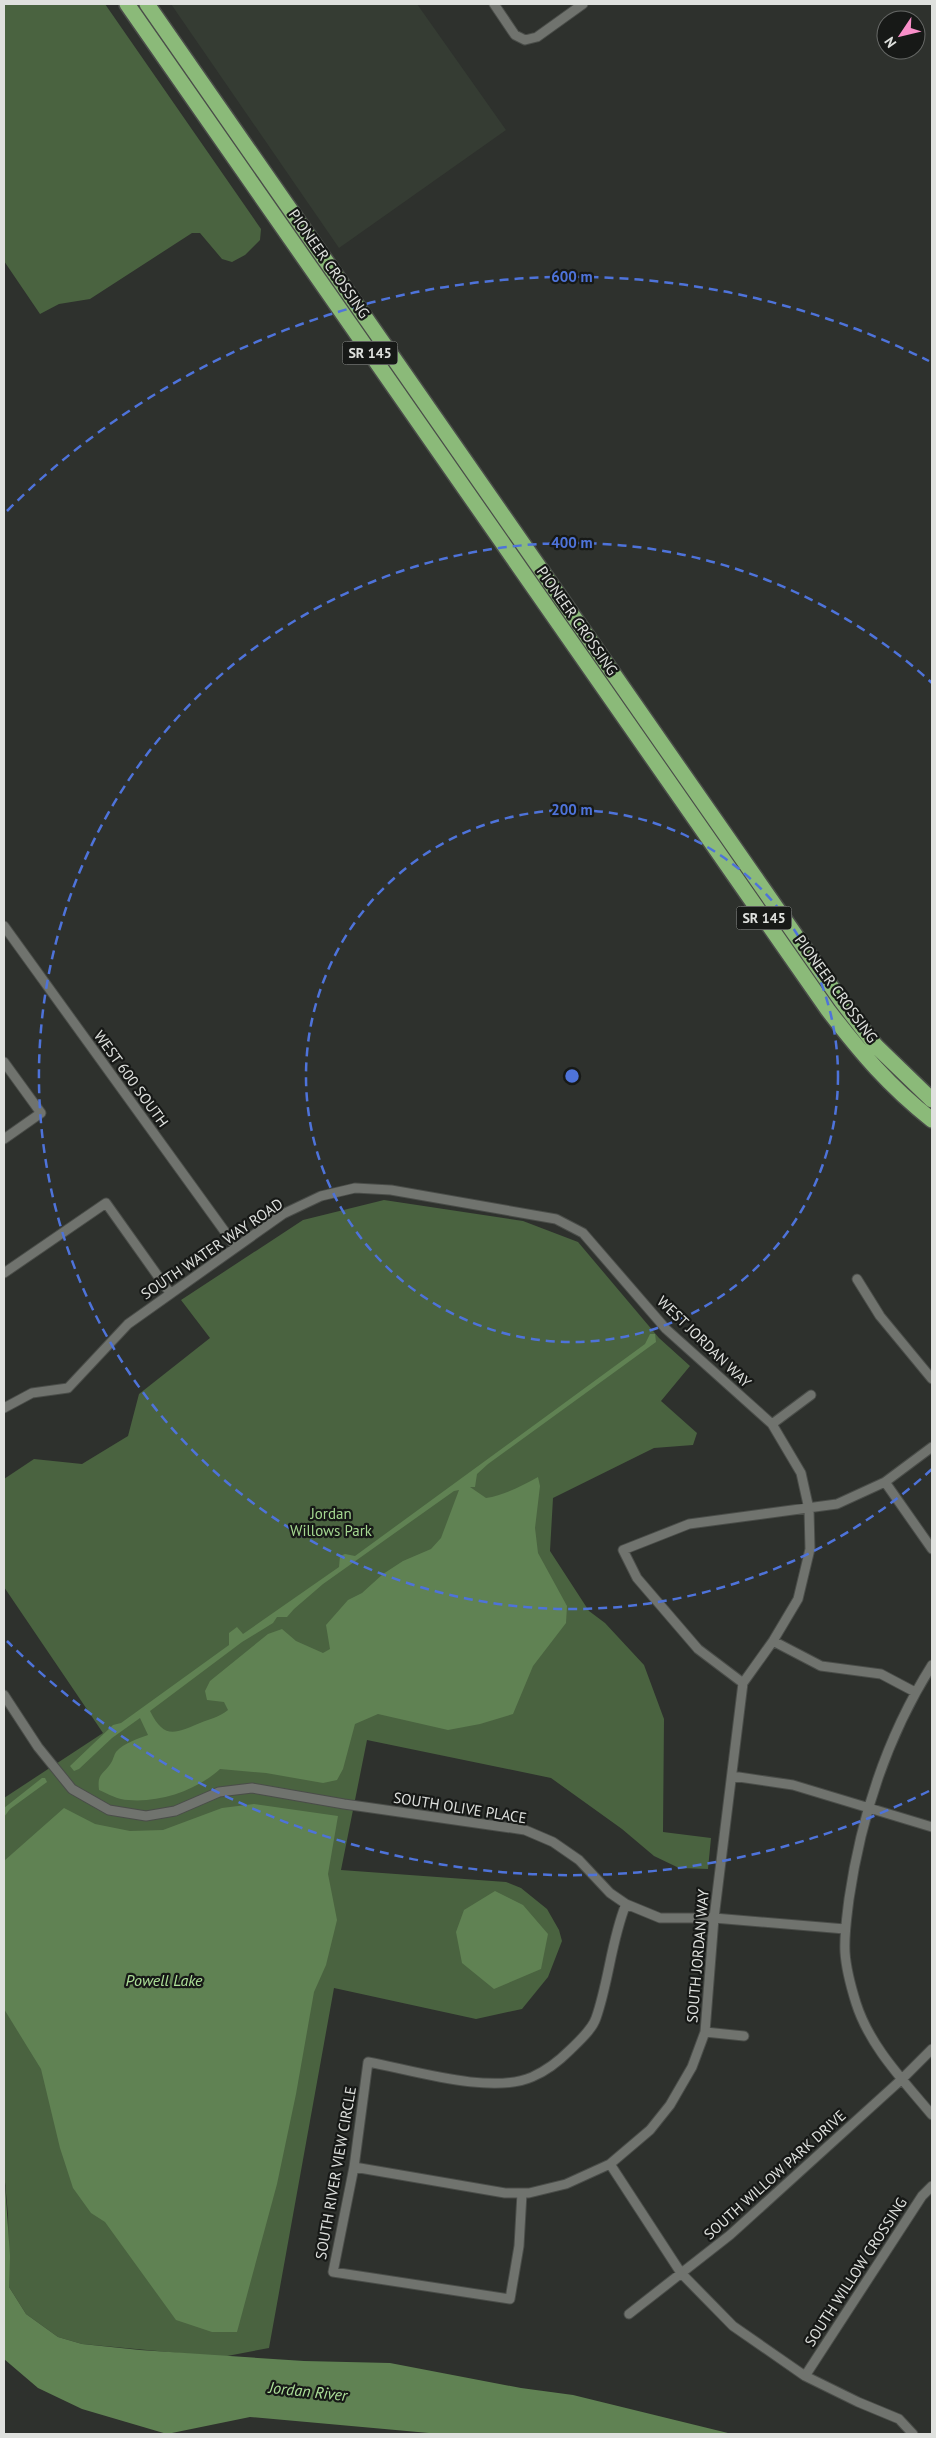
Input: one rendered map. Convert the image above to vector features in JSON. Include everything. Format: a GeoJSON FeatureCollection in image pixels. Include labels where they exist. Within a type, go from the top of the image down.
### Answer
{"type":"FeatureCollection","features":[{"type":"Feature","properties":{"kind":"highway","name":"PIONEER CROSSING"},"geometry":{"type":"LineString","coordinates":[[127,4],[828,1010],[864,1057],[895,1088],[932,1120]]}},
{"type":"Feature","properties":{"kind":"highway","name":"PIONEER CROSSING"},"geometry":{"type":"LineString","coordinates":[[146,4],[842,1002],[876,1046],[932,1100]]}},
{"type":"Feature","properties":{"kind":"street"},"geometry":{"type":"LineString","coordinates":[[494,4],[515,34],[525,40],[537,37],[583,4]]}},
{"type":"Feature","properties":{"kind":"street","name":"WEST 600 SOUTH"},"geometry":{"type":"LineString","coordinates":[[4,926],[236,1247]]}},
{"type":"Feature","properties":{"kind":"street"},"geometry":{"type":"LineString","coordinates":[[4,1062],[41,1113],[4,1139]]}},
{"type":"Feature","properties":{"kind":"street","name":"SOUTH WATER WAY ROAD"},"geometry":{"type":"LineString","coordinates":[[4,1408],[32,1393],[68,1388],[128,1324],[283,1214],[321,1196],[355,1188],[391,1190],[556,1219]]}},
{"type":"Feature","properties":{"kind":"street"},"geometry":{"type":"LineString","coordinates":[[4,1273],[106,1203],[170,1293]]}},
{"type":"Feature","properties":{"kind":"street","name":"WEST JORDAN WAY"},"geometry":{"type":"LineString","coordinates":[[556,1219],[583,1233],[666,1329],[772,1424],[801,1473]]}},
{"type":"Feature","properties":{"kind":"street"},"geometry":{"type":"LineString","coordinates":[[857,1279],[880,1316],[932,1379]]}},
{"type":"Feature","properties":{"kind":"street"},"geometry":{"type":"LineString","coordinates":[[772,1424],[811,1395]]}},
{"type":"Feature","properties":{"kind":"street"},"geometry":{"type":"LineString","coordinates":[[743,1683],[698,1648],[637,1578],[622,1550],[689,1524],[837,1504],[885,1482],[932,1447]]}},
{"type":"Feature","properties":{"kind":"street","name":"SOUTH JORDAN WAY"},"geometry":{"type":"LineString","coordinates":[[354,2166],[505,2193],[522,2193],[566,2184],[610,2164],[650,2130],[670,2105],[692,2068],[705,2032],[714,1918],[743,1683],[773,1641],[798,1599],[810,1549],[809,1509],[801,1473]]}},
{"type":"Feature","properties":{"kind":"street"},"geometry":{"type":"LineString","coordinates":[[885,1482],[932,1549]]}},
{"type":"Feature","properties":{"kind":"street"},"geometry":{"type":"LineString","coordinates":[[773,1641],[821,1666],[881,1674],[915,1692]]}},
{"type":"Feature","properties":{"kind":"street"},"geometry":{"type":"LineString","coordinates":[[932,1665],[915,1692],[889,1748],[854,1864],[845,1930],[845,1952],[856,2005],[876,2046],[932,2115]]}},
{"type":"Feature","properties":{"kind":"street","name":"SOUTH OLIVE PLACE"},"geometry":{"type":"LineString","coordinates":[[4,1695],[38,1747],[72,1789],[109,1810],[146,1816],[175,1811],[219,1792],[252,1788],[344,1804],[525,1830],[554,1842],[579,1860],[610,1893],[626,1904],[660,1918],[714,1918],[845,1930]]}},
{"type":"Feature","properties":{"kind":"street"},"geometry":{"type":"LineString","coordinates":[[732,1776],[792,1785],[932,1827]]}},
{"type":"Feature","properties":{"kind":"street","name":"SOUTH RIVER VIEW CIRCLE"},"geometry":{"type":"LineString","coordinates":[[522,2193],[519,2246],[510,2300],[333,2272],[354,2166],[368,2062],[476,2082],[500,2084],[532,2077],[557,2062],[578,2043],[596,2020],[617,1929],[626,1904]]}},
{"type":"Feature","properties":{"kind":"street"},"geometry":{"type":"LineString","coordinates":[[705,2032],[744,2036]]}},
{"type":"Feature","properties":{"kind":"street","name":"SOUTH WILLOW PARK DRIVE"},"geometry":{"type":"LineString","coordinates":[[629,2314],[730,2235],[902,2079],[932,2049]]}},
{"type":"Feature","properties":{"kind":"street"},"geometry":{"type":"LineString","coordinates":[[610,2164],[682,2273],[733,2326],[805,2376],[858,2402],[899,2419],[913,2434]]}},
{"type":"Feature","properties":{"kind":"street","name":"SOUTH WILLOW CROSSING"},"geometry":{"type":"LineString","coordinates":[[805,2376],[922,2196],[932,2186]]}},
{"type":"Feature","properties":{"kind":"shaded area"},"geometry":{"type":"Polygon","coordinates":[[[171,4],[417,4],[506,130],[339,248],[171,4]]]}},
{"type":"Feature","properties":{"kind":"green space"},"geometry":{"type":"Polygon","coordinates":[[[4,4],[105,4],[261,229],[260,240],[245,255],[232,262],[222,259],[200,233],[192,233],[90,299],[59,304],[40,314],[4,261],[4,4]]]}},
{"type":"Feature","properties":{"kind":"green space","name":"Jordan Willows Park"},"geometry":{"type":"Polygon","coordinates":[[[384,1200],[523,1221],[578,1242],[659,1338],[690,1366],[661,1401],[697,1433],[693,1445],[654,1448],[553,1498],[550,1551],[589,1611],[605,1623],[644,1665],[664,1719],[663,1832],[711,1838],[708,1869],[679,1868],[654,1856],[622,1829],[551,1778],[367,1740],[341,1870],[506,1882],[521,1888],[547,1909],[559,1930],[562,1941],[548,1977],[522,2009],[476,2019],[334,1988],[269,2348],[222,2357],[82,2344],[58,2337],[26,2314],[9,2287],[8,2215],[4,2171],[4,1798],[103,1733],[4,1587],[4,1479],[34,1459],[82,1464],[128,1436],[139,1394],[210,1338],[181,1300],[303,1220],[384,1200]]]}},
{"type":"Feature","properties":{"kind":"water"},"geometry":{"type":"Polygon","coordinates":[[[650,1334],[655,1334],[656,1342],[488,1464],[477,1474],[475,1487],[470,1487],[486,1498],[513,1490],[538,1477],[540,1486],[535,1528],[538,1553],[567,1606],[566,1623],[533,1666],[513,1714],[480,1724],[448,1730],[378,1714],[355,1724],[343,1769],[337,1780],[323,1783],[266,1773],[220,1769],[200,1783],[177,1794],[140,1800],[117,1798],[99,1790],[99,1780],[119,1749],[148,1735],[140,1718],[112,1738],[79,1769],[74,1771],[70,1766],[113,1725],[121,1723],[229,1645],[229,1633],[237,1627],[243,1634],[339,1567],[340,1556],[345,1554],[355,1556],[645,1344],[650,1334]],[[459,1490],[454,1491],[323,1584],[287,1617],[277,1617],[273,1623],[242,1642],[150,1711],[155,1720],[165,1730],[170,1732],[183,1730],[214,1718],[228,1710],[224,1702],[207,1700],[205,1691],[210,1681],[268,1634],[282,1629],[296,1641],[323,1653],[330,1649],[326,1625],[348,1600],[362,1593],[383,1574],[403,1561],[431,1549],[441,1538],[459,1490]]]}},
{"type":"Feature","properties":{"kind":"water"},"geometry":{"type":"Polygon","coordinates":[[[42,1778],[45,1778],[47,1782],[10,1809],[4,1817],[4,1808],[42,1778]]]}},
{"type":"Feature","properties":{"kind":"water","name":"Powell Lake"},"geometry":{"type":"Polygon","coordinates":[[[254,1804],[338,1816],[328,1874],[337,1920],[326,1965],[314,1992],[296,2094],[277,2184],[237,2332],[212,2332],[176,2320],[105,2222],[91,2213],[73,2188],[60,2148],[41,2069],[4,2009],[4,1861],[64,1808],[95,1824],[130,1831],[163,1830],[222,1808],[254,1804]]]}},
{"type":"Feature","properties":{"kind":"water"},"geometry":{"type":"Polygon","coordinates":[[[495,1891],[523,1905],[548,1934],[541,1969],[494,1989],[462,1963],[456,1932],[464,1910],[495,1891]]]}},
{"type":"Feature","properties":{"kind":"water","name":"Jordan River"},"geometry":{"type":"Polygon","coordinates":[[[4,2171],[10,2256],[9,2287],[26,2314],[58,2337],[82,2344],[140,2350],[304,2361],[390,2363],[521,2388],[573,2395],[732,2434],[440,2434],[250,2417],[167,2434],[82,2409],[38,2388],[4,2359],[4,2171]]]}}]}
